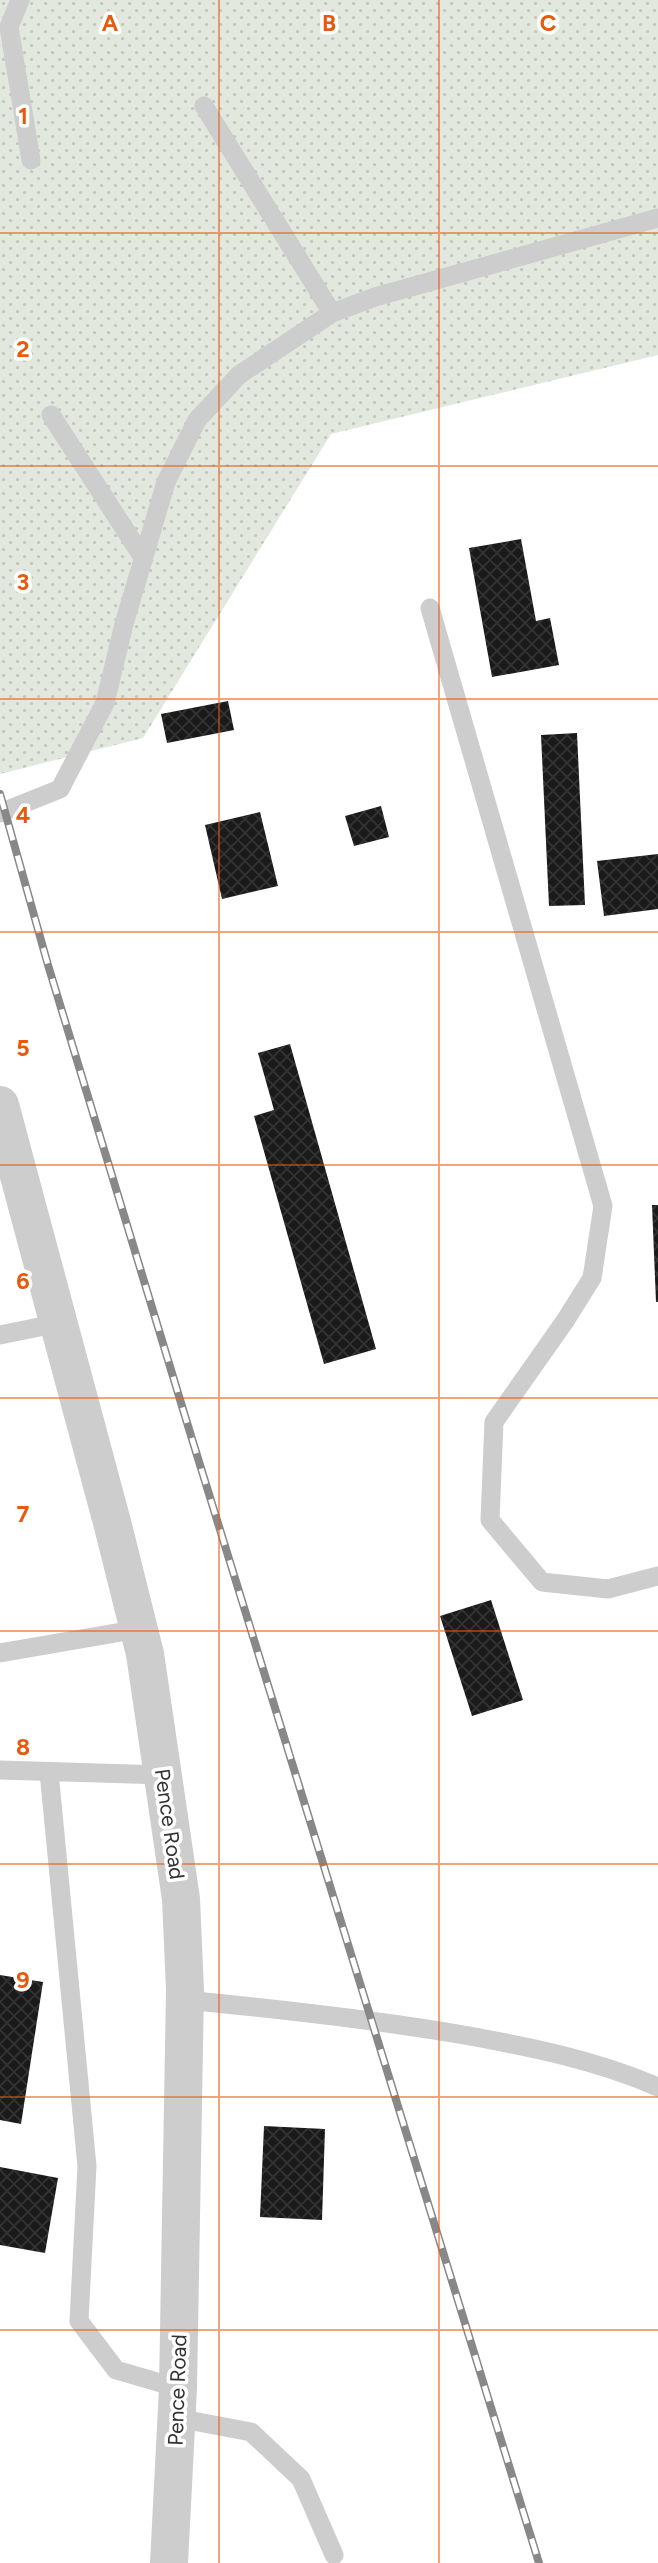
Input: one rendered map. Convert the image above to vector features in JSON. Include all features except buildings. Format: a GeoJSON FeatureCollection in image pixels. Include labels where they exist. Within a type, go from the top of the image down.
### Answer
{"type":"FeatureCollection","features":[{"type":"Feature","properties":{"kind":"street","name":"Pence Road"},"geometry":{"type":"LineString","coordinates":[[0,1105],[139,1629],[181,1899],[185,2000],[177,2403],[169,2563]]}},
{"type":"Feature","properties":{"kind":"lane"},"geometry":{"type":"LineString","coordinates":[[20,0],[9,27],[31,160]]}},
{"type":"Feature","properties":{"kind":"lane"},"geometry":{"type":"LineString","coordinates":[[204,106],[332,313]]}},
{"type":"Feature","properties":{"kind":"lane"},"geometry":{"type":"LineString","coordinates":[[0,813],[60,789],[104,703],[166,482],[197,420],[239,375],[332,313],[375,297],[658,218]]}},
{"type":"Feature","properties":{"kind":"lane"},"geometry":{"type":"LineString","coordinates":[[51,415],[144,559]]}},
{"type":"Feature","properties":{"kind":"lane"},"geometry":{"type":"LineString","coordinates":[[430,608],[603,1206],[592,1278],[494,1422],[490,1520],[542,1581],[608,1588],[658,1577]]}},
{"type":"Feature","properties":{"kind":"lane"},"geometry":{"type":"LineString","coordinates":[[0,1335],[59,1323]]}},
{"type":"Feature","properties":{"kind":"lane"},"geometry":{"type":"LineString","coordinates":[[0,1653],[139,1629]]}},
{"type":"Feature","properties":{"kind":"lane"},"geometry":{"type":"LineString","coordinates":[[0,1770],[163,1775]]}},
{"type":"Feature","properties":{"kind":"lane"},"geometry":{"type":"LineString","coordinates":[[49,1772],[87,2166],[79,2321],[116,2370],[177,2403],[251,2432],[301,2479],[334,2555]]}},
{"type":"Feature","properties":{"kind":"lane"},"geometry":{"type":"LineString","coordinates":[[185,2000],[370,2019],[521,2045],[621,2071],[658,2087]]}},
{"type":"Feature","properties":{"kind":"shaded area"},"geometry":{"type":"Polygon","coordinates":[[[0,0],[658,0],[658,355],[331,434],[143,738],[0,774],[0,0]]]}},
{"type":"Feature","properties":{"kind":"railway"},"geometry":{"type":"LineString","coordinates":[[0,794],[48,965],[192,1439],[539,2563]]}}]}
